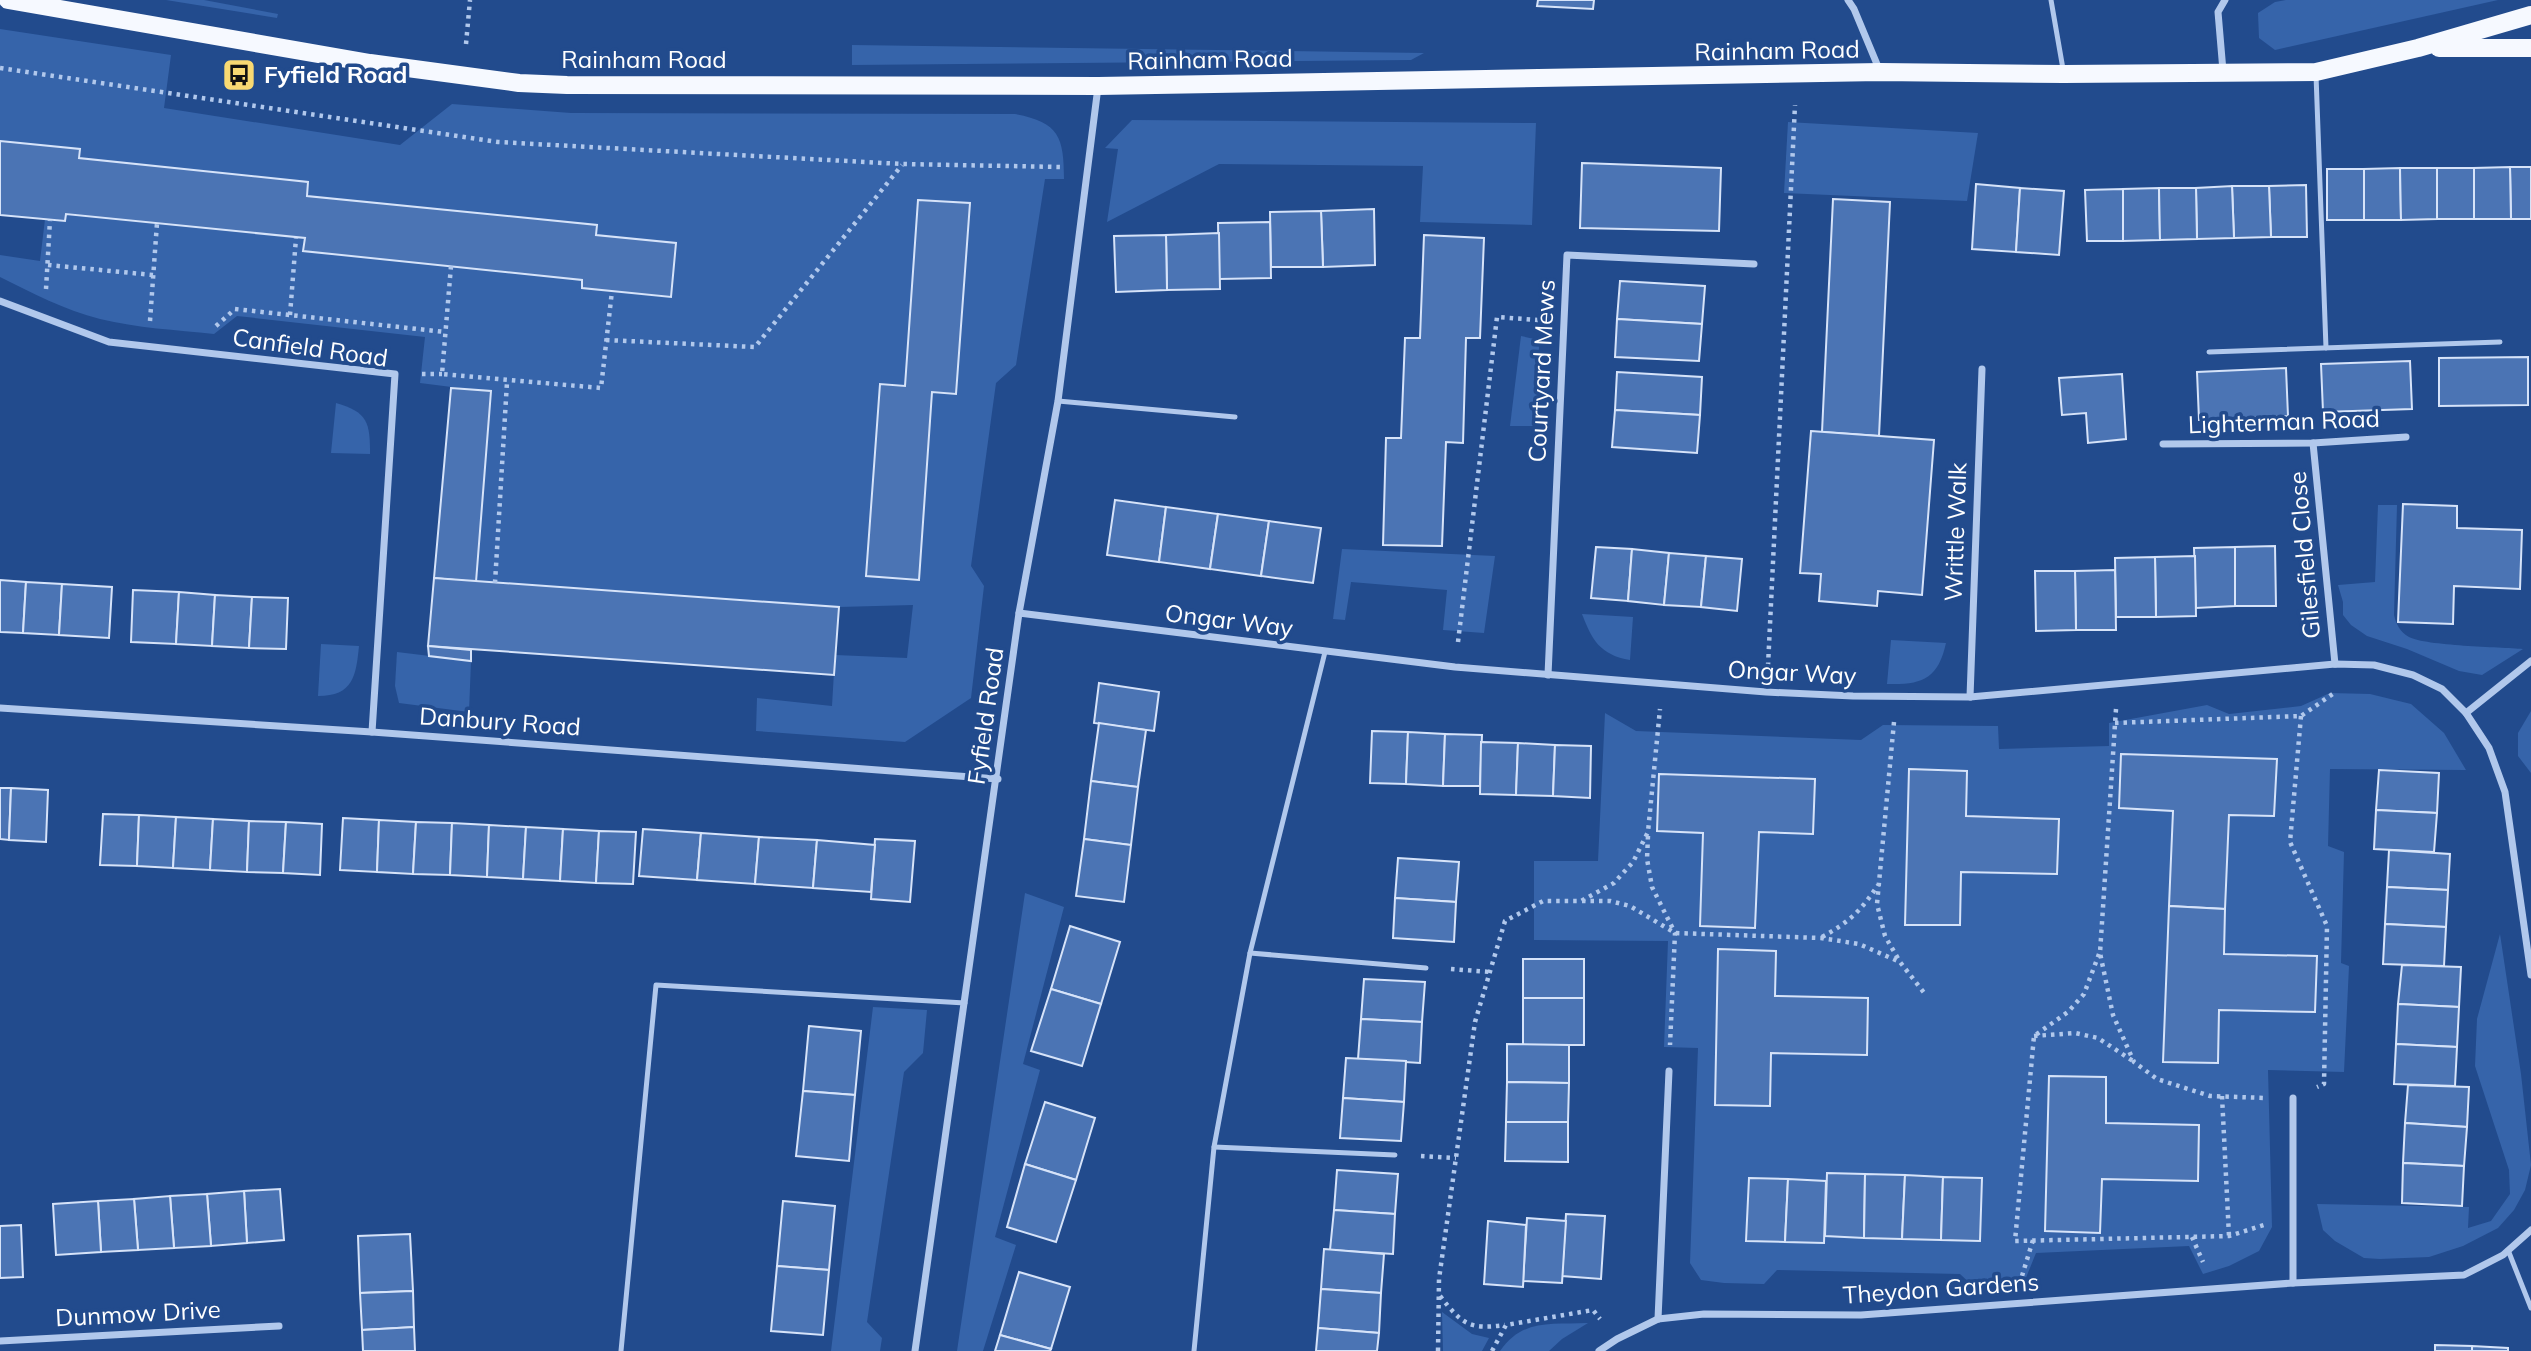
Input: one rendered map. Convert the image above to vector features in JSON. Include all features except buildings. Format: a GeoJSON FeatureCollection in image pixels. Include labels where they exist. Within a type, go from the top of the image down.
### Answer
{"type":"FeatureCollection","features":[{"type":"Feature","properties":{"kind":"main road","name":"Rainham Road"},"geometry":{"type":"LineString","coordinates":[[8,0],[370,63],[519,83],[567,85],[1098,86],[1796,76],[1880,72],[2316,72],[2418,48],[2531,15]]}},
{"type":"Feature","properties":{"kind":"main road","name":"Rainham Road"},"geometry":{"type":"LineString","coordinates":[[2418,48],[2531,48]]}},
{"type":"Feature","properties":{"kind":"street"},"geometry":{"type":"LineString","coordinates":[[1847,0],[1854,9],[1880,72]]}},
{"type":"Feature","properties":{"kind":"street"},"geometry":{"type":"LineString","coordinates":[[2223,73],[2218,12],[2225,0]]}},
{"type":"Feature","properties":{"kind":"street","name":"Fyfield Road"},"geometry":{"type":"LineString","coordinates":[[915,1351],[1020,613],[1058,401],[1098,86]]}},
{"type":"Feature","properties":{"kind":"street","name":"Courtyard Mews"},"geometry":{"type":"LineString","coordinates":[[1548,675],[1567,255],[1754,264]]}},
{"type":"Feature","properties":{"kind":"street","name":"Canfield Road"},"geometry":{"type":"LineString","coordinates":[[0,302],[109,342],[395,374],[372,732]]}},
{"type":"Feature","properties":{"kind":"street","name":"Writtle Walk"},"geometry":{"type":"LineString","coordinates":[[1970,697],[1982,369]]}},
{"type":"Feature","properties":{"kind":"street","name":"Lighterman Road"},"geometry":{"type":"LineString","coordinates":[[2162,444],[2313,443],[2406,437]]}},
{"type":"Feature","properties":{"kind":"street","name":"Gilesfield Close"},"geometry":{"type":"LineString","coordinates":[[2313,443],[2334,664]]}},
{"type":"Feature","properties":{"kind":"street","name":"Ongar Way"},"geometry":{"type":"LineString","coordinates":[[1020,613],[1455,667],[1766,692],[1970,697],[2334,664],[2374,665],[2413,675],[2442,689],[2466,713]]}},
{"type":"Feature","properties":{"kind":"street"},"geometry":{"type":"LineString","coordinates":[[2531,661],[2466,713],[2489,748],[2504,792],[2531,975]]}},
{"type":"Feature","properties":{"kind":"street","name":"Danbury Road"},"geometry":{"type":"LineString","coordinates":[[0,708],[372,732],[998,779]]}},
{"type":"Feature","properties":{"kind":"street"},"geometry":{"type":"LineString","coordinates":[[1658,1319],[1669,1071]]}},
{"type":"Feature","properties":{"kind":"street"},"geometry":{"type":"LineString","coordinates":[[2292,1283],[2293,1098]]}},
{"type":"Feature","properties":{"kind":"street","name":"Theydon Gardens"},"geometry":{"type":"LineString","coordinates":[[1599,1351],[1658,1319],[1703,1314],[1861,1315],[2292,1283],[2464,1275],[2508,1250],[2531,1230]]}},
{"type":"Feature","properties":{"kind":"street","name":"Dunmow Drive"},"geometry":{"type":"LineString","coordinates":[[0,1341],[279,1326]]}},
{"type":"Feature","properties":{"kind":"lane"},"geometry":{"type":"LineString","coordinates":[[2051,0],[2064,74]]}},
{"type":"Feature","properties":{"kind":"lane"},"geometry":{"type":"LineString","coordinates":[[2316,72],[2326,348]]}},
{"type":"Feature","properties":{"kind":"lane"},"geometry":{"type":"LineString","coordinates":[[2209,352],[2500,342]]}},
{"type":"Feature","properties":{"kind":"lane"},"geometry":{"type":"LineString","coordinates":[[1058,401],[1235,417]]}},
{"type":"Feature","properties":{"kind":"lane"},"geometry":{"type":"LineString","coordinates":[[1194,1351],[1214,1147],[1250,953],[1325,652]]}},
{"type":"Feature","properties":{"kind":"lane"},"geometry":{"type":"LineString","coordinates":[[1250,953],[1426,968]]}},
{"type":"Feature","properties":{"kind":"lane"},"geometry":{"type":"LineString","coordinates":[[621,1351],[656,985],[965,1003]]}},
{"type":"Feature","properties":{"kind":"lane"},"geometry":{"type":"LineString","coordinates":[[1214,1147],[1395,1156]]}},
{"type":"Feature","properties":{"kind":"lane"},"geometry":{"type":"LineString","coordinates":[[2508,1250],[2531,1308]]}},
{"type":"Feature","properties":{"kind":"path"},"geometry":{"type":"LineString","coordinates":[[464,75],[470,0]]}},
{"type":"Feature","properties":{"kind":"path"},"geometry":{"type":"LineString","coordinates":[[0,68],[498,142],[902,164],[1089,168]]}},
{"type":"Feature","properties":{"kind":"path"},"geometry":{"type":"LineString","coordinates":[[1766,692],[1796,76]]}},
{"type":"Feature","properties":{"kind":"path"},"geometry":{"type":"LineString","coordinates":[[606,340],[755,347],[902,164]]}},
{"type":"Feature","properties":{"kind":"path"},"geometry":{"type":"LineString","coordinates":[[45,318],[50,220]]}},
{"type":"Feature","properties":{"kind":"path"},"geometry":{"type":"LineString","coordinates":[[157,223],[150,322],[163,323]]}},
{"type":"Feature","properties":{"kind":"path"},"geometry":{"type":"LineString","coordinates":[[290,315],[296,238]]}},
{"type":"Feature","properties":{"kind":"path"},"geometry":{"type":"LineString","coordinates":[[48,265],[153,275]]}},
{"type":"Feature","properties":{"kind":"path"},"geometry":{"type":"LineString","coordinates":[[451,266],[442,374],[507,382],[601,388],[612,291]]}},
{"type":"Feature","properties":{"kind":"path"},"geometry":{"type":"LineString","coordinates":[[212,329],[235,309],[445,332]]}},
{"type":"Feature","properties":{"kind":"path"},"geometry":{"type":"LineString","coordinates":[[1455,667],[1497,317],[1563,322]]}},
{"type":"Feature","properties":{"kind":"path"},"geometry":{"type":"LineString","coordinates":[[495,583],[507,382]]}},
{"type":"Feature","properties":{"kind":"path"},"geometry":{"type":"LineString","coordinates":[[2115,723],[2301,716],[2374,665]]}},
{"type":"Feature","properties":{"kind":"path"},"geometry":{"type":"LineString","coordinates":[[1663,684],[1647,859],[1652,887],[1675,933],[1669,1071]]}},
{"type":"Feature","properties":{"kind":"path"},"geometry":{"type":"LineString","coordinates":[[2117,684],[2100,953],[2113,1015],[2134,1062]]}},
{"type":"Feature","properties":{"kind":"path"},"geometry":{"type":"LineString","coordinates":[[1896,696],[1877,904],[1885,936],[1900,962],[1925,993]]}},
{"type":"Feature","properties":{"kind":"path"},"geometry":{"type":"LineString","coordinates":[[2034,1036],[2075,1033],[2098,1038],[2157,1079],[2210,1096],[2293,1098],[2324,1084],[2326,926],[2290,842],[2301,716]]}},
{"type":"Feature","properties":{"kind":"path"},"geometry":{"type":"LineString","coordinates":[[1581,901],[1614,883],[1633,862],[1648,832]]}},
{"type":"Feature","properties":{"kind":"path"},"geometry":{"type":"LineString","coordinates":[[1821,938],[1847,923],[1862,910],[1879,884]]}},
{"type":"Feature","properties":{"kind":"path"},"geometry":{"type":"LineString","coordinates":[[1438,1351],[1439,1294],[1475,1022],[1505,921],[1543,901],[1610,901],[1630,906],[1675,933],[1821,938],[1858,944],[1900,962]]}},
{"type":"Feature","properties":{"kind":"path"},"geometry":{"type":"LineString","coordinates":[[2100,953],[2084,995],[2068,1012],[2034,1036],[2015,1241],[2229,1236],[2293,1217]]}},
{"type":"Feature","properties":{"kind":"path"},"geometry":{"type":"LineString","coordinates":[[1426,968],[1490,972]]}},
{"type":"Feature","properties":{"kind":"path"},"geometry":{"type":"LineString","coordinates":[[2222,1096],[2229,1236]]}},
{"type":"Feature","properties":{"kind":"path"},"geometry":{"type":"LineString","coordinates":[[1395,1156],[1456,1158]]}},
{"type":"Feature","properties":{"kind":"path"},"geometry":{"type":"LineString","coordinates":[[1439,1294],[1456,1317],[1480,1328],[1593,1310],[1617,1339]]}},
{"type":"Feature","properties":{"kind":"path"},"geometry":{"type":"LineString","coordinates":[[1492,1351],[1506,1325]]}},
{"type":"Feature","properties":{"kind":"shaded area"},"geometry":{"type":"Polygon","coordinates":[[[166,0],[204,0],[278,14],[277,18],[166,0]]]}},
{"type":"Feature","properties":{"kind":"shaded area"},"geometry":{"type":"Polygon","coordinates":[[[2498,0],[2275,50],[2259,38],[2258,13],[2275,2],[2498,0]]]}},
{"type":"Feature","properties":{"kind":"shaded area"},"geometry":{"type":"Polygon","coordinates":[[[0,29],[171,55],[164,108],[400,145],[452,104],[571,113],[1015,114],[1030,117],[1050,127],[1063,152],[1064,179],[1045,179],[1016,365],[996,383],[971,566],[984,586],[971,698],[905,742],[756,731],[757,698],[832,706],[835,655],[907,658],[913,605],[839,607],[476,582],[491,392],[420,383],[425,337],[237,316],[214,334],[142,327],[74,311],[0,277],[0,255],[40,261],[45,219],[65,221],[66,214],[305,238],[304,251],[582,280],[582,288],[670,297],[676,243],[596,235],[597,225],[307,196],[308,182],[79,158],[79,149],[0,141],[0,29]],[[918,200],[905,386],[880,384],[867,576],[918,580],[932,392],[956,393],[970,204],[918,200]]]}},
{"type":"Feature","properties":{"kind":"shaded area"},"geometry":{"type":"Polygon","coordinates":[[[852,45],[1424,53],[1411,60],[852,65],[852,45]]]}},
{"type":"Feature","properties":{"kind":"shaded area"},"geometry":{"type":"Polygon","coordinates":[[[1132,120],[1536,123],[1532,225],[1420,222],[1423,166],[1219,164],[1107,222],[1118,149],[1105,148],[1132,120]]]}},
{"type":"Feature","properties":{"kind":"shaded area"},"geometry":{"type":"Polygon","coordinates":[[[1788,122],[1978,133],[1967,201],[1784,193],[1788,122]]]}},
{"type":"Feature","properties":{"kind":"shaded area"},"geometry":{"type":"Polygon","coordinates":[[[1521,336],[1539,340],[1538,426],[1510,426],[1521,336]]]}},
{"type":"Feature","properties":{"kind":"shaded area"},"geometry":{"type":"Polygon","coordinates":[[[336,403],[355,410],[365,420],[370,454],[331,453],[336,403]]]}},
{"type":"Feature","properties":{"kind":"shaded area"},"geometry":{"type":"Polygon","coordinates":[[[2378,505],[2397,505],[2394,615],[2403,633],[2431,642],[2523,649],[2482,675],[2459,671],[2367,636],[2351,625],[2343,615],[2343,602],[2338,585],[2375,582],[2378,505]]]}},
{"type":"Feature","properties":{"kind":"shaded area"},"geometry":{"type":"Polygon","coordinates":[[[1342,549],[1495,556],[1484,633],[1443,630],[1447,590],[1351,582],[1345,620],[1333,619],[1342,549]]]}},
{"type":"Feature","properties":{"kind":"shaded area"},"geometry":{"type":"Polygon","coordinates":[[[1582,614],[1633,617],[1630,660],[1611,654],[1598,645],[1582,614]]]}},
{"type":"Feature","properties":{"kind":"shaded area"},"geometry":{"type":"Polygon","coordinates":[[[1891,640],[1946,643],[1938,665],[1927,677],[1910,683],[1887,684],[1891,640]]]}},
{"type":"Feature","properties":{"kind":"shaded area"},"geometry":{"type":"Polygon","coordinates":[[[321,644],[359,646],[354,675],[346,688],[330,695],[318,696],[321,644]]]}},
{"type":"Feature","properties":{"kind":"shaded area"},"geometry":{"type":"Polygon","coordinates":[[[397,652],[471,661],[469,712],[399,703],[395,686],[397,652]]]}},
{"type":"Feature","properties":{"kind":"shaded area"},"geometry":{"type":"Polygon","coordinates":[[[2330,693],[2370,694],[2411,704],[2444,733],[2466,770],[2330,769],[2328,846],[2344,852],[2341,963],[2349,966],[2344,1072],[2268,1070],[2272,1227],[2259,1251],[2229,1266],[2203,1274],[2189,1246],[2036,1253],[2023,1285],[1974,1287],[1960,1274],[1777,1270],[1764,1284],[1701,1280],[1690,1263],[1698,1048],[1664,1047],[1668,941],[1534,940],[1534,861],[1598,861],[1605,713],[1636,731],[1861,740],[1883,725],[1998,726],[1999,749],[2109,746],[2109,723],[2207,705],[2229,714],[2301,706],[2330,693]]]}},
{"type":"Feature","properties":{"kind":"shaded area"},"geometry":{"type":"Polygon","coordinates":[[[2531,711],[2531,773],[2518,756],[2518,733],[2531,711]]]}},
{"type":"Feature","properties":{"kind":"shaded area"},"geometry":{"type":"Polygon","coordinates":[[[1025,893],[1064,907],[1023,1064],[1040,1070],[995,1237],[1016,1245],[983,1351],[957,1351],[1025,893]]]}},
{"type":"Feature","properties":{"kind":"shaded area"},"geometry":{"type":"Polygon","coordinates":[[[2500,934],[2521,1074],[2531,1165],[2525,1190],[2514,1210],[2498,1228],[2463,1246],[2429,1257],[2364,1258],[2335,1241],[2323,1230],[2317,1204],[2469,1207],[2468,1228],[2491,1221],[2510,1194],[2509,1170],[2475,1066],[2477,1019],[2500,934]]]}},
{"type":"Feature","properties":{"kind":"shaded area"},"geometry":{"type":"Polygon","coordinates":[[[873,1007],[927,1010],[923,1053],[904,1072],[867,1322],[882,1338],[880,1351],[831,1351],[873,1007]]]}},
{"type":"Feature","properties":{"kind":"shaded area"},"geometry":{"type":"Polygon","coordinates":[[[1442,1312],[1472,1334],[1489,1338],[1482,1351],[1443,1351],[1442,1312]]]}},
{"type":"Feature","properties":{"kind":"shaded area"},"geometry":{"type":"Polygon","coordinates":[[[1588,1323],[1562,1339],[1549,1351],[1500,1351],[1509,1340],[1528,1328],[1550,1324],[1588,1323]]]}},
{"type":"Feature","properties":{"kind":"place","name":"Fyfield Road"},"geometry":{"type":"Point","coordinates":[239,75]}}]}
